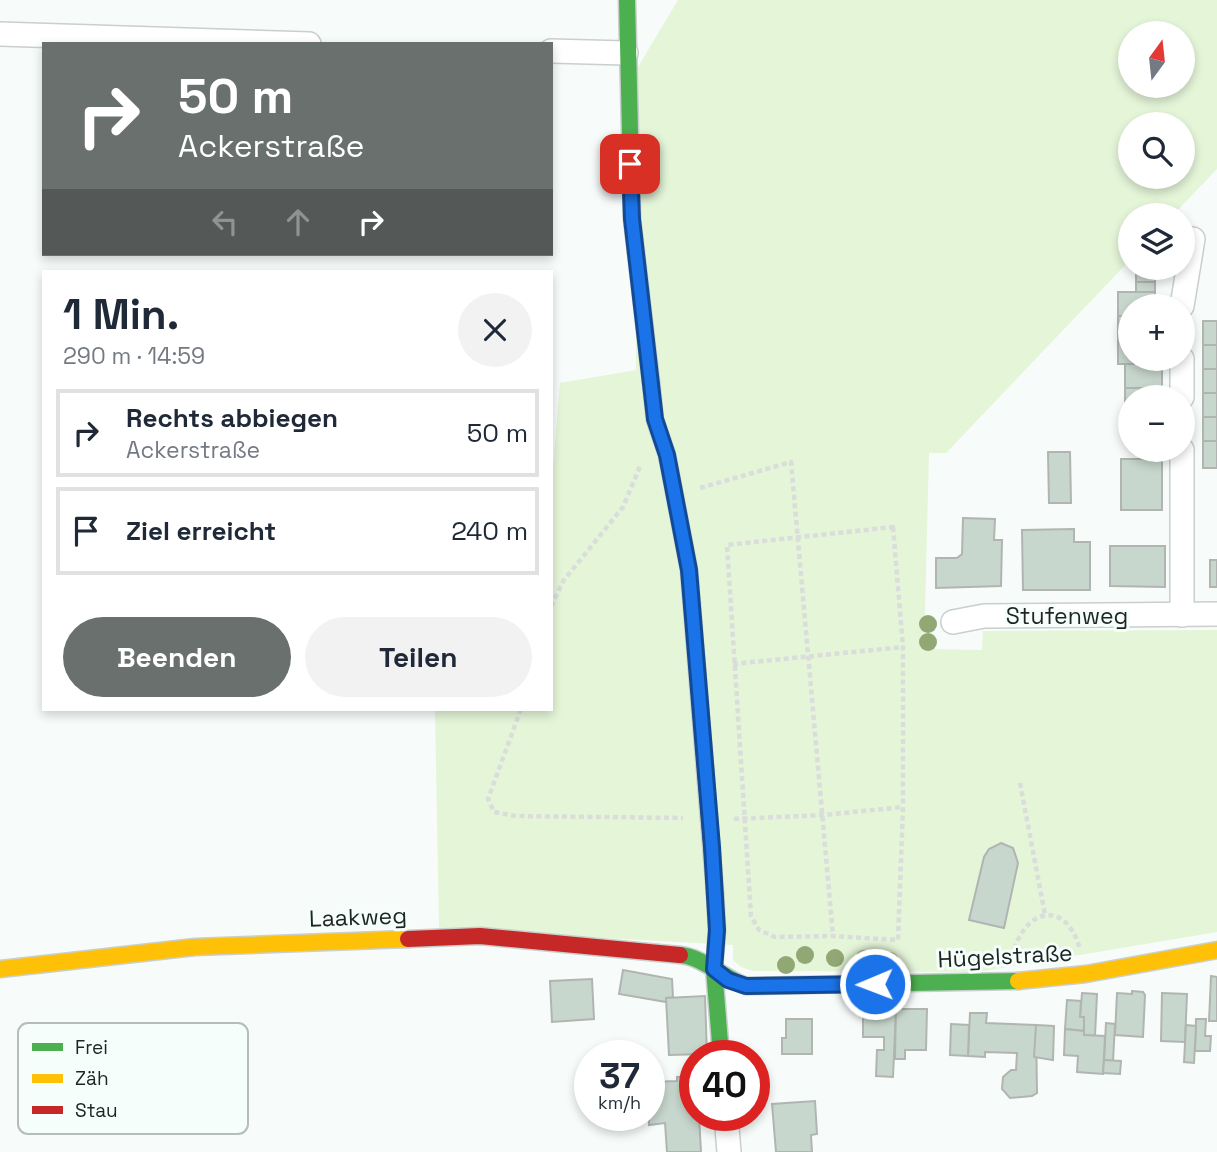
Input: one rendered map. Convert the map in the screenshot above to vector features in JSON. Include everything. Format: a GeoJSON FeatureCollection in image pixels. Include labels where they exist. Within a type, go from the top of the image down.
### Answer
{"type":"FeatureCollection","features":[{"type":"Feature","properties":{"kind":"street"},"geometry":{"type":"LineString","coordinates":[[627,0],[626,53],[632,219],[655,419],[667,455],[689,570],[710,819],[717,930],[714,969],[720,1040]]}},
{"type":"Feature","properties":{"kind":"street"},"geometry":{"type":"LineString","coordinates":[[0,34],[247,42]]}},
{"type":"Feature","properties":{"kind":"street"},"geometry":{"type":"LineString","coordinates":[[553,51],[626,53]]}},
{"type":"Feature","properties":{"kind":"street"},"geometry":{"type":"LineString","coordinates":[[1182,462],[1182,615]]}},
{"type":"Feature","properties":{"kind":"street","name":"Stufenweg"},"geometry":{"type":"LineString","coordinates":[[953,622],[984,616],[1217,614]]}},
{"type":"Feature","properties":{"kind":"street","name":"Laakweg"},"geometry":{"type":"LineString","coordinates":[[0,969],[195,947],[480,936],[690,956],[714,969]]}},
{"type":"Feature","properties":{"kind":"street","name":"Hügelstraße"},"geometry":{"type":"LineString","coordinates":[[714,969],[728,980],[746,986],[1004,983],[1086,974],[1217,950]]}},
{"type":"Feature","properties":{"kind":"street"},"geometry":{"type":"LineString","coordinates":[[727,1131],[729,1152]]}},
{"type":"Feature","properties":{"kind":"path"},"geometry":{"type":"LineString","coordinates":[[553,602],[564,579],[623,508],[646,454]]}},
{"type":"Feature","properties":{"kind":"path"},"geometry":{"type":"LineString","coordinates":[[675,495],[791,462],[833,936]]}},
{"type":"Feature","properties":{"kind":"path"},"geometry":{"type":"LineString","coordinates":[[893,527],[903,647],[898,940],[833,936],[775,937],[759,930],[751,916],[727,545],[798,537],[893,527]]}},
{"type":"Feature","properties":{"kind":"path"},"geometry":{"type":"LineString","coordinates":[[733,664],[903,647]]}},
{"type":"Feature","properties":{"kind":"path"},"geometry":{"type":"LineString","coordinates":[[520,711],[488,799],[494,812],[515,816],[710,819]]}},
{"type":"Feature","properties":{"kind":"path"},"geometry":{"type":"LineString","coordinates":[[1020,783],[1045,915]]}},
{"type":"Feature","properties":{"kind":"path"},"geometry":{"type":"LineString","coordinates":[[746,818],[824,815],[902,807]]}},
{"type":"Feature","properties":{"kind":"path"},"geometry":{"type":"LineString","coordinates":[[1014,948],[1030,920],[1045,915],[1063,920],[1072,929],[1086,974]]}},
{"type":"Feature","properties":{"kind":"green space"},"geometry":{"type":"Polygon","coordinates":[[[678,0],[1217,0],[1217,169],[1184,203],[1118,203],[1118,273],[946,453],[929,453],[924,649],[982,650],[983,631],[1217,630],[1217,932],[978,972],[753,971],[741,967],[733,960],[733,945],[439,929],[435,711],[553,711],[553,467],[560,383],[636,370],[635,72],[678,0]]]}},
{"type":"Feature","properties":{"kind":"building"},"geometry":{"type":"Polygon","coordinates":[[[1136,280],[1155,280],[1155,282],[1136,280]]]}},
{"type":"Feature","properties":{"kind":"building"},"geometry":{"type":"Polygon","coordinates":[[[1136,282],[1155,282],[1155,292],[1136,292],[1136,282]]]}},
{"type":"Feature","properties":{"kind":"building"},"geometry":{"type":"Polygon","coordinates":[[[1118,292],[1155,292],[1155,294],[1118,292]]]}},
{"type":"Feature","properties":{"kind":"building"},"geometry":{"type":"Polygon","coordinates":[[[1203,321],[1217,321],[1217,345],[1203,345],[1203,321]]]}},
{"type":"Feature","properties":{"kind":"building"},"geometry":{"type":"Polygon","coordinates":[[[1203,345],[1217,345],[1217,369],[1203,369],[1203,345]]]}},
{"type":"Feature","properties":{"kind":"building"},"geometry":{"type":"Polygon","coordinates":[[[1203,369],[1217,369],[1217,393],[1203,393],[1203,369]]]}},
{"type":"Feature","properties":{"kind":"building"},"geometry":{"type":"Polygon","coordinates":[[[1125,371],[1162,371],[1162,385],[1125,385],[1125,371]]]}},
{"type":"Feature","properties":{"kind":"building"},"geometry":{"type":"Polygon","coordinates":[[[1203,393],[1217,393],[1217,417],[1203,417],[1203,393]]]}},
{"type":"Feature","properties":{"kind":"building"},"geometry":{"type":"Polygon","coordinates":[[[1203,417],[1217,417],[1217,441],[1203,441],[1203,417]]]}},
{"type":"Feature","properties":{"kind":"building"},"geometry":{"type":"Polygon","coordinates":[[[1203,441],[1217,441],[1217,468],[1203,468],[1203,441]]]}},
{"type":"Feature","properties":{"kind":"building"},"geometry":{"type":"Polygon","coordinates":[[[1048,452],[1070,452],[1071,503],[1049,503],[1048,452]]]}},
{"type":"Feature","properties":{"kind":"building"},"geometry":{"type":"Polygon","coordinates":[[[1121,462],[1162,462],[1162,510],[1121,510],[1121,462]]]}},
{"type":"Feature","properties":{"kind":"building"},"geometry":{"type":"Polygon","coordinates":[[[963,518],[995,519],[994,540],[1002,540],[1001,586],[936,588],[936,558],[957,558],[962,554],[963,518]]]}},
{"type":"Feature","properties":{"kind":"building"},"geometry":{"type":"Polygon","coordinates":[[[1074,529],[1074,542],[1090,542],[1090,590],[1023,590],[1022,530],[1074,529]]]}},
{"type":"Feature","properties":{"kind":"building"},"geometry":{"type":"Polygon","coordinates":[[[1110,546],[1165,546],[1165,587],[1110,586],[1110,546]]]}},
{"type":"Feature","properties":{"kind":"building"},"geometry":{"type":"Polygon","coordinates":[[[1210,560],[1217,560],[1217,587],[1210,587],[1210,560]]]}},
{"type":"Feature","properties":{"kind":"building"},"geometry":{"type":"Polygon","coordinates":[[[1001,843],[1013,848],[1018,863],[1004,928],[969,920],[984,857],[989,849],[1001,843]]]}},
{"type":"Feature","properties":{"kind":"building"},"geometry":{"type":"Polygon","coordinates":[[[623,970],[672,979],[673,997],[666,998],[666,1002],[619,994],[623,970]]]}},
{"type":"Feature","properties":{"kind":"building"},"geometry":{"type":"Polygon","coordinates":[[[1211,976],[1217,977],[1217,1021],[1209,1021],[1211,976]]]}},
{"type":"Feature","properties":{"kind":"building"},"geometry":{"type":"Polygon","coordinates":[[[592,979],[594,1019],[552,1022],[550,981],[592,979]]]}},
{"type":"Feature","properties":{"kind":"building"},"geometry":{"type":"Polygon","coordinates":[[[1132,991],[1143,992],[1145,995],[1143,1037],[1115,1035],[1117,993],[1132,994],[1132,991]]]}},
{"type":"Feature","properties":{"kind":"building"},"geometry":{"type":"Polygon","coordinates":[[[1082,993],[1097,994],[1095,1036],[1084,1035],[1084,1017],[1080,1017],[1082,993]]]}},
{"type":"Feature","properties":{"kind":"building"},"geometry":{"type":"Polygon","coordinates":[[[1162,993],[1187,994],[1185,1042],[1161,1041],[1162,993]]]}},
{"type":"Feature","properties":{"kind":"building"},"geometry":{"type":"Polygon","coordinates":[[[705,996],[707,1040],[679,1040],[679,1055],[669,1055],[666,998],[705,996]]]}},
{"type":"Feature","properties":{"kind":"building"},"geometry":{"type":"Polygon","coordinates":[[[1067,1000],[1081,1001],[1080,1017],[1084,1017],[1084,1031],[1065,1029],[1067,1000]]]}},
{"type":"Feature","properties":{"kind":"building"},"geometry":{"type":"Polygon","coordinates":[[[863,1009],[896,1009],[893,1077],[876,1076],[877,1050],[884,1050],[884,1037],[863,1037],[863,1009]]]}},
{"type":"Feature","properties":{"kind":"building"},"geometry":{"type":"Polygon","coordinates":[[[896,1009],[927,1009],[926,1050],[905,1050],[905,1059],[895,1059],[896,1009]]]}},
{"type":"Feature","properties":{"kind":"building"},"geometry":{"type":"Polygon","coordinates":[[[970,1013],[987,1013],[986,1023],[1036,1025],[1037,1093],[1010,1098],[1002,1089],[1003,1077],[1011,1070],[1016,1070],[1017,1053],[985,1052],[985,1057],[968,1056],[970,1013]]]}},
{"type":"Feature","properties":{"kind":"building"},"geometry":{"type":"Polygon","coordinates":[[[786,1019],[812,1019],[812,1054],[782,1054],[782,1038],[786,1038],[786,1019]]]}},
{"type":"Feature","properties":{"kind":"building"},"geometry":{"type":"Polygon","coordinates":[[[1196,1019],[1206,1019],[1205,1036],[1211,1036],[1210,1051],[1195,1051],[1196,1019]]]}},
{"type":"Feature","properties":{"kind":"building"},"geometry":{"type":"Polygon","coordinates":[[[1106,1023],[1115,1024],[1113,1061],[1104,1060],[1106,1023]]]}},
{"type":"Feature","properties":{"kind":"building"},"geometry":{"type":"Polygon","coordinates":[[[951,1024],[969,1025],[968,1056],[950,1055],[951,1024]]]}},
{"type":"Feature","properties":{"kind":"building"},"geometry":{"type":"Polygon","coordinates":[[[1036,1025],[1054,1026],[1053,1060],[1034,1057],[1036,1025]]]}},
{"type":"Feature","properties":{"kind":"building"},"geometry":{"type":"Polygon","coordinates":[[[1186,1025],[1196,1026],[1194,1063],[1184,1062],[1186,1025]]]}},
{"type":"Feature","properties":{"kind":"building"},"geometry":{"type":"Polygon","coordinates":[[[1065,1029],[1084,1031],[1084,1035],[1105,1036],[1103,1074],[1077,1072],[1078,1056],[1064,1055],[1065,1029]]]}},
{"type":"Feature","properties":{"kind":"building"},"geometry":{"type":"Polygon","coordinates":[[[1104,1060],[1121,1061],[1120,1074],[1103,1073],[1104,1060]]]}},
{"type":"Feature","properties":{"kind":"building"},"geometry":{"type":"Polygon","coordinates":[[[677,1077],[679,1131],[700,1131],[701,1152],[667,1152],[665,1081],[677,1081],[677,1077]]]}},
{"type":"Feature","properties":{"kind":"building"},"geometry":{"type":"Polygon","coordinates":[[[815,1101],[817,1134],[811,1135],[812,1152],[776,1152],[772,1104],[815,1101]]]}},
{"type":"Feature","properties":{"kind":"traffic: fast"},"geometry":{"type":"LineString","coordinates":[[627,0],[632,219],[651,382]]}},
{"type":"Feature","properties":{"kind":"traffic: fast"},"geometry":{"type":"LineString","coordinates":[[715,893],[717,930],[714,969],[720,1040]]}},
{"type":"Feature","properties":{"kind":"traffic: fast"},"geometry":{"type":"LineString","coordinates":[[680,955],[697,960],[746,986],[1018,981]]}},
{"type":"Feature","properties":{"kind":"traffic: slow"},"geometry":{"type":"LineString","coordinates":[[0,969],[195,947],[408,939]]}},
{"type":"Feature","properties":{"kind":"traffic: slow"},"geometry":{"type":"LineString","coordinates":[[1018,981],[1086,974],[1217,950]]}},
{"type":"Feature","properties":{"kind":"traffic: jam"},"geometry":{"type":"LineString","coordinates":[[651,382],[655,420],[667,455],[689,570],[715,893]]}},
{"type":"Feature","properties":{"kind":"traffic: jam"},"geometry":{"type":"LineString","coordinates":[[408,939],[480,936],[680,955]]}},
{"type":"Feature","properties":{"kind":"route"},"geometry":{"type":"LineString","coordinates":[[630,164],[632,219],[655,419],[667,455],[689,570],[712,847],[717,930],[714,969],[728,980],[746,986],[875,984]]}}]}
